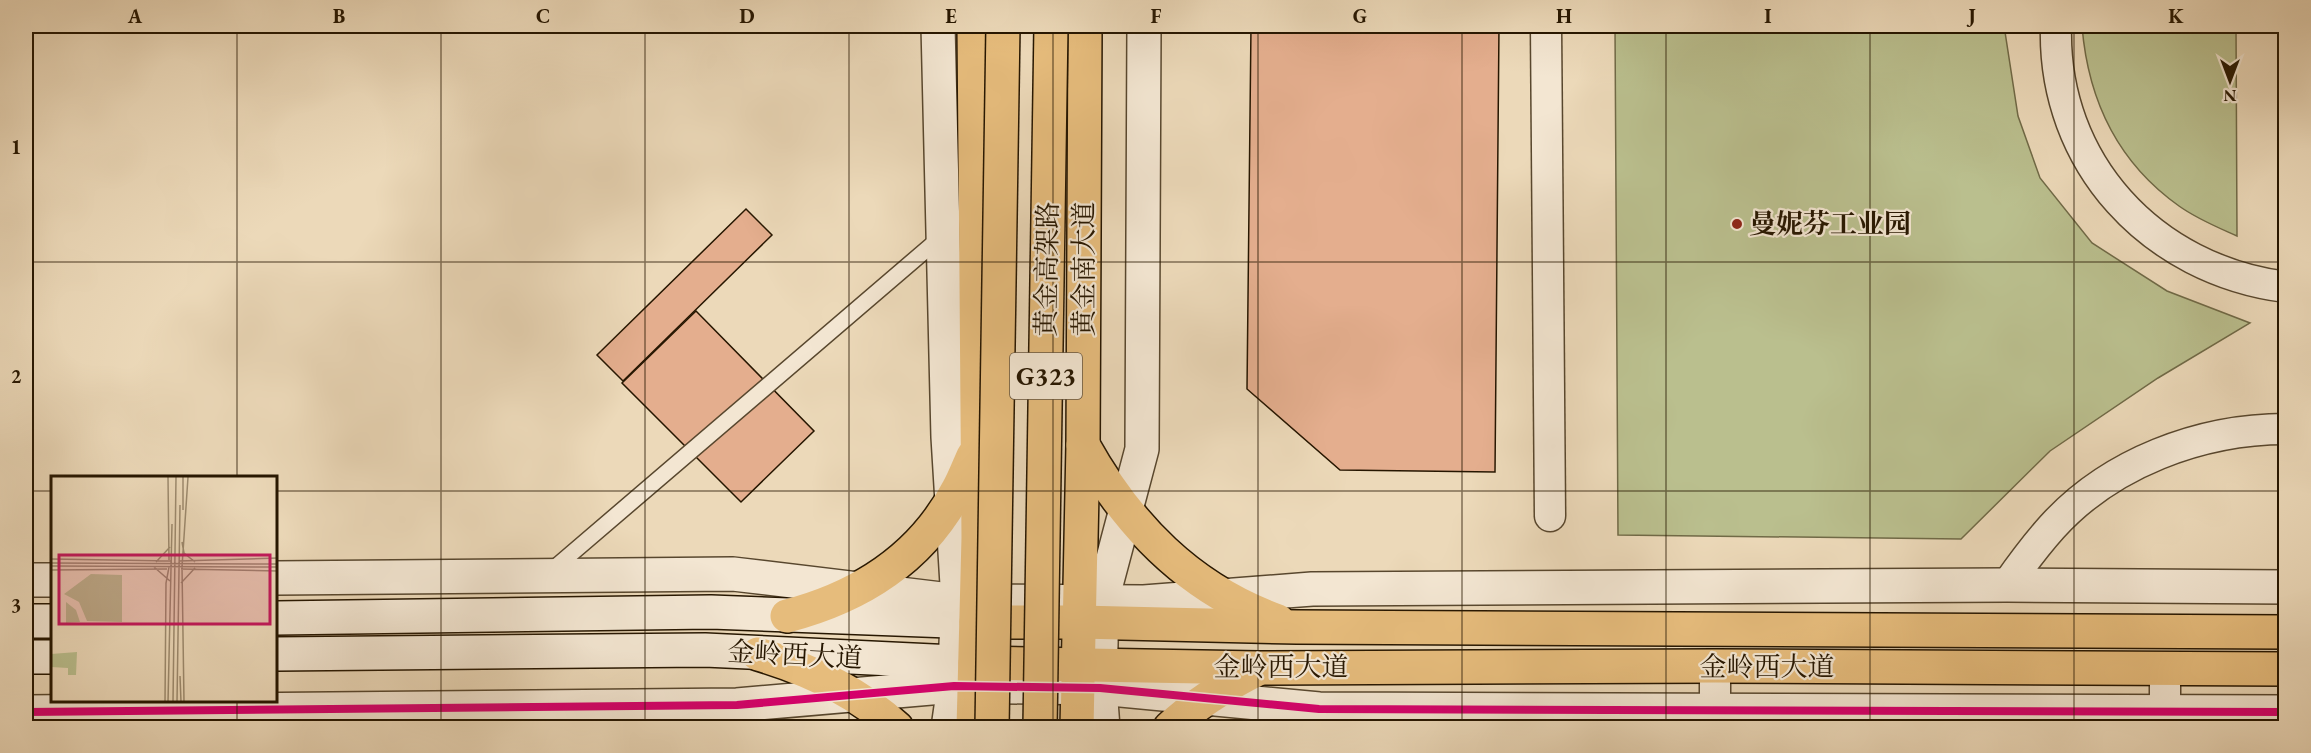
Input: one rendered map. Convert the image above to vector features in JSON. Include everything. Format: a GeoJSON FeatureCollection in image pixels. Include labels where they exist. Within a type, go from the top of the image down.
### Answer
{"type":"FeatureCollection","features":[{"type":"Feature","properties":{"kind":"main road"},"geometry":{"type":"LineString","coordinates":[[973,728],[965,675],[976,449],[974,26]]}},
{"type":"Feature","properties":{"kind":"main road","name":"黄金高架路"},"geometry":{"type":"LineString","coordinates":[[992,728],[1003,26]]}},
{"type":"Feature","properties":{"kind":"main road","name":"黄金高架路"},"geometry":{"type":"LineString","coordinates":[[1040,728],[1051,26]]}},
{"type":"Feature","properties":{"kind":"main road","name":"黄金南大道"},"geometry":{"type":"LineString","coordinates":[[1077,728],[1089,677],[1090,611],[1083,445],[1085,26]]}},
{"type":"Feature","properties":{"kind":"main road"},"geometry":{"type":"LineString","coordinates":[[1083,445],[1101,478],[1126,512],[1174,561],[1224,595],[1264,616],[1297,627]]}},
{"type":"Feature","properties":{"kind":"main road"},"geometry":{"type":"LineString","coordinates":[[787,616],[815,609],[859,589],[892,568],[912,551],[935,525],[952,500],[976,449]]}},
{"type":"Feature","properties":{"kind":"main road","name":"金岭西大道"},"geometry":{"type":"LineString","coordinates":[[1090,611],[1297,627],[2286,632]]}},
{"type":"Feature","properties":{"kind":"main road"},"geometry":{"type":"LineString","coordinates":[[758,654],[795,665],[831,682],[853,695],[897,728]]}},
{"type":"Feature","properties":{"kind":"main road","name":"金岭西大道"},"geometry":{"type":"LineString","coordinates":[[965,675],[1089,677],[1259,668],[1715,666],[2286,669]]}},
{"type":"Feature","properties":{"kind":"main road"},"geometry":{"type":"LineString","coordinates":[[1170,728],[1207,698],[1259,668]]}},
{"type":"Feature","properties":{"kind":"street"},"geometry":{"type":"LineString","coordinates":[[938,26],[948,437],[952,500],[967,611]]}},
{"type":"Feature","properties":{"kind":"street"},"geometry":{"type":"LineString","coordinates":[[1090,611],[1126,512],[1142,449],[1144,26]]}},
{"type":"Feature","properties":{"kind":"street"},"geometry":{"type":"LineString","coordinates":[[1546,26],[1550,516]]}},
{"type":"Feature","properties":{"kind":"street"},"geometry":{"type":"LineString","coordinates":[[2056,26],[2058,70],[2064,100],[2074,130],[2087,158],[2127,211],[2154,235],[2183,255],[2215,270],[2249,281],[2286,287]]}},
{"type":"Feature","properties":{"kind":"street"},"geometry":{"type":"LineString","coordinates":[[2007,585],[2053,526],[2081,500],[2112,478],[2145,460],[2213,436],[2286,429]]}},
{"type":"Feature","properties":{"kind":"street"},"geometry":{"type":"LineString","coordinates":[[278,578],[733,574],[859,589],[967,611],[1090,611],[1144,602],[1312,589],[2007,585],[2286,587]]}},
{"type":"Feature","properties":{"kind":"street"},"geometry":{"type":"LineString","coordinates":[[26,580],[51,580]]}},
{"type":"Feature","properties":{"kind":"street","name":"金岭西大道"},"geometry":{"type":"LineString","coordinates":[[278,618],[711,612],[787,616],[967,611]]}},
{"type":"Feature","properties":{"kind":"street"},"geometry":{"type":"LineString","coordinates":[[26,621],[51,621]]}},
{"type":"Feature","properties":{"kind":"street","name":"金岭西大道"},"geometry":{"type":"LineString","coordinates":[[278,654],[705,650],[965,675]]}},
{"type":"Feature","properties":{"kind":"street"},"geometry":{"type":"LineString","coordinates":[[26,657],[51,657]]}},
{"type":"Feature","properties":{"kind":"street"},"geometry":{"type":"LineString","coordinates":[[1714,719],[1715,666]]}},
{"type":"Feature","properties":{"kind":"street"},"geometry":{"type":"LineString","coordinates":[[2164,668],[2165,719]]}},
{"type":"Feature","properties":{"kind":"street"},"geometry":{"type":"LineString","coordinates":[[26,712],[737,705],[853,695],[965,675],[948,728]]}},
{"type":"Feature","properties":{"kind":"street"},"geometry":{"type":"LineString","coordinates":[[1103,728],[1089,677],[1207,698],[1319,709],[1714,719],[2165,719],[2286,712]]}},
{"type":"Feature","properties":{"kind":"lane"},"geometry":{"type":"LineString","coordinates":[[545,576],[975,208]]}},
{"type":"Feature","properties":{"kind":"green space"},"geometry":{"type":"Polygon","coordinates":[[[1615,26],[2005,32],[2018,116],[2040,178],[2092,243],[2167,291],[2250,323],[2158,378],[2050,451],[1961,539],[1618,535],[1615,26]]]}},
{"type":"Feature","properties":{"kind":"green space"},"geometry":{"type":"Polygon","coordinates":[[[2082,26],[2236,26],[2237,236],[2200,219],[2179,206],[2157,189],[2123,149],[2099,104],[2085,53],[2082,26]]]}},
{"type":"Feature","properties":{"kind":"building"},"geometry":{"type":"Polygon","coordinates":[[[1251,26],[1499,26],[1495,472],[1340,470],[1247,389],[1251,26]]]}},
{"type":"Feature","properties":{"kind":"building"},"geometry":{"type":"Polygon","coordinates":[[[746,209],[772,235],[623,381],[597,355],[746,209]]]}},
{"type":"Feature","properties":{"kind":"building"},"geometry":{"type":"Polygon","coordinates":[[[696,311],[814,431],[741,502],[622,383],[696,311]]]}},
{"type":"Feature","properties":{"kind":"cycle path"},"geometry":{"type":"LineString","coordinates":[[26,712],[737,705],[954,686],[1100,688],[1319,709],[2286,712]]}},
{"type":"Feature","properties":{"kind":"place","name":"曼妮芬工业园"},"geometry":{"type":"Point","coordinates":[1737,224]}}]}
